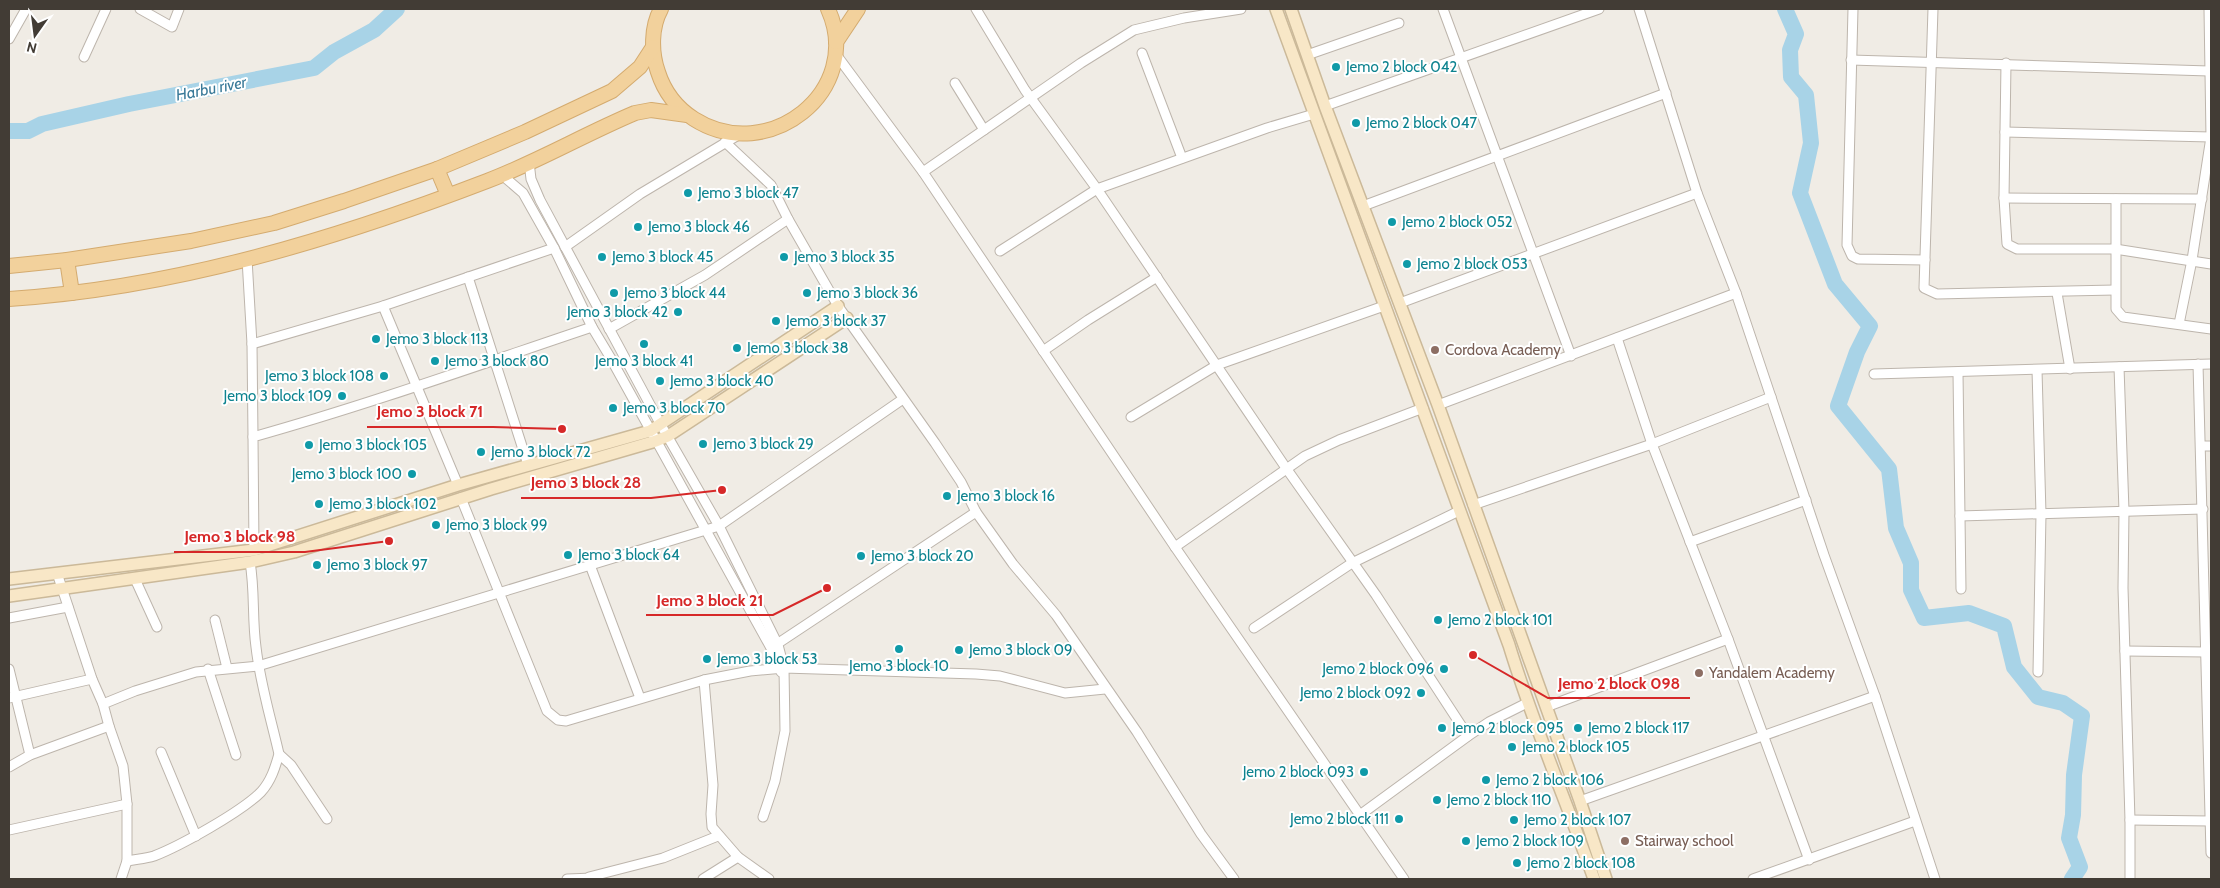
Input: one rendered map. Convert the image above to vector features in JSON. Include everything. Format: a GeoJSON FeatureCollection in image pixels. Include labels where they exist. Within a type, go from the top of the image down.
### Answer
{"type":"FeatureCollection","features":[{"type":"Feature","properties":{"kind":"main road"},"geometry":{"type":"LineString","coordinates":[[658,11],[653,47],[655,63],[663,84],[676,104],[703,125],[721,132],[757,134],[774,130],[790,122],[804,112],[826,86],[832,70],[836,47],[832,18],[828,9]]}},
{"type":"Feature","properties":{"kind":"main road"},"geometry":{"type":"LineString","coordinates":[[836,47],[858,9]]}},
{"type":"Feature","properties":{"kind":"main road"},"geometry":{"type":"LineString","coordinates":[[9,266],[67,260],[191,241],[274,224],[436,169],[525,132],[612,91],[640,67],[653,47]]}},
{"type":"Feature","properties":{"kind":"main road"},"geometry":{"type":"LineString","coordinates":[[9,298],[142,283],[247,260],[339,234],[502,175],[635,114],[651,110],[687,114]]}},
{"type":"Feature","properties":{"kind":"main road"},"geometry":{"type":"LineString","coordinates":[[436,169],[448,195]]}},
{"type":"Feature","properties":{"kind":"main road"},"geometry":{"type":"LineString","coordinates":[[67,260],[72,292]]}},
{"type":"Feature","properties":{"kind":"street"},"geometry":{"type":"LineString","coordinates":[[9,39],[26,9]]}},
{"type":"Feature","properties":{"kind":"street"},"geometry":{"type":"LineString","coordinates":[[84,57],[106,9]]}},
{"type":"Feature","properties":{"kind":"street"},"geometry":{"type":"LineString","coordinates":[[140,9],[172,27],[179,9]]}},
{"type":"Feature","properties":{"kind":"street"},"geometry":{"type":"LineString","coordinates":[[976,9],[1032,98],[1097,189],[1286,468],[1416,655],[1468,736]]}},
{"type":"Feature","properties":{"kind":"street"},"geometry":{"type":"LineString","coordinates":[[923,172],[1081,63],[1134,30],[1184,18],[1240,9]]}},
{"type":"Feature","properties":{"kind":"street"},"geometry":{"type":"LineString","coordinates":[[1276,9],[1459,511],[1510,645],[1527,703],[1594,879]]}},
{"type":"Feature","properties":{"kind":"street"},"geometry":{"type":"LineString","coordinates":[[1291,9],[1325,106],[1438,405],[1580,801],[1606,879]]}},
{"type":"Feature","properties":{"kind":"street"},"geometry":{"type":"LineString","coordinates":[[1442,9],[1535,254],[1571,356]]}},
{"type":"Feature","properties":{"kind":"street"},"geometry":{"type":"LineString","coordinates":[[1325,106],[1599,9]]}},
{"type":"Feature","properties":{"kind":"street"},"geometry":{"type":"LineString","coordinates":[[1639,9],[1697,193],[1736,293],[1935,879]]}},
{"type":"Feature","properties":{"kind":"street"},"geometry":{"type":"LineString","coordinates":[[1853,9],[1847,245],[1849,252],[1858,259],[1925,260]]}},
{"type":"Feature","properties":{"kind":"street"},"geometry":{"type":"LineString","coordinates":[[1932,9],[1924,288],[1937,294],[2058,293],[2116,290]]}},
{"type":"Feature","properties":{"kind":"street"},"geometry":{"type":"LineString","coordinates":[[2179,324],[2192,260],[2210,137],[2209,9]]}},
{"type":"Feature","properties":{"kind":"street"},"geometry":{"type":"LineString","coordinates":[[1307,56],[1399,23]]}},
{"type":"Feature","properties":{"kind":"street"},"geometry":{"type":"LineString","coordinates":[[1289,45],[1302,40]]}},
{"type":"Feature","properties":{"kind":"street"},"geometry":{"type":"LineString","coordinates":[[836,47],[923,172],[1175,547],[1404,879]]}},
{"type":"Feature","properties":{"kind":"street"},"geometry":{"type":"LineString","coordinates":[[1142,53],[1182,158]]}},
{"type":"Feature","properties":{"kind":"street"},"geometry":{"type":"LineString","coordinates":[[1851,60],[2209,71]]}},
{"type":"Feature","properties":{"kind":"street"},"geometry":{"type":"LineString","coordinates":[[2006,64],[2004,198],[2007,244],[2018,249],[2115,249],[2211,264]]}},
{"type":"Feature","properties":{"kind":"street"},"geometry":{"type":"LineString","coordinates":[[955,83],[984,130]]}},
{"type":"Feature","properties":{"kind":"street"},"geometry":{"type":"LineString","coordinates":[[1363,206],[1666,93]]}},
{"type":"Feature","properties":{"kind":"street"},"geometry":{"type":"LineString","coordinates":[[1000,251],[1097,189],[1267,128],[1314,114]]}},
{"type":"Feature","properties":{"kind":"street"},"geometry":{"type":"LineString","coordinates":[[2005,132],[2210,137]]}},
{"type":"Feature","properties":{"kind":"street"},"geometry":{"type":"LineString","coordinates":[[565,247],[640,194],[740,134]]}},
{"type":"Feature","properties":{"kind":"street"},"geometry":{"type":"LineString","coordinates":[[725,142],[771,185],[788,219],[838,306],[961,482],[976,512],[1014,564],[1042,597],[1137,732],[1196,826],[1234,879]]}},
{"type":"Feature","properties":{"kind":"street"},"geometry":{"type":"LineString","coordinates":[[528,162],[535,190],[661,425],[719,526],[774,646],[782,670],[785,730],[775,781],[763,816]]}},
{"type":"Feature","properties":{"kind":"street"},"geometry":{"type":"LineString","coordinates":[[502,175],[523,193],[554,248],[592,327],[610,356],[705,531],[774,646]]}},
{"type":"Feature","properties":{"kind":"street"},"geometry":{"type":"LineString","coordinates":[[1400,303],[1697,193]]}},
{"type":"Feature","properties":{"kind":"street"},"geometry":{"type":"LineString","coordinates":[[2004,198],[2202,199]]}},
{"type":"Feature","properties":{"kind":"street"},"geometry":{"type":"LineString","coordinates":[[2116,199],[2116,309],[2123,317],[2211,330]]}},
{"type":"Feature","properties":{"kind":"street"},"geometry":{"type":"LineString","coordinates":[[609,329],[704,275],[788,219]]}},
{"type":"Feature","properties":{"kind":"street"},"geometry":{"type":"LineString","coordinates":[[252,344],[383,306],[554,248]]}},
{"type":"Feature","properties":{"kind":"street"},"geometry":{"type":"LineString","coordinates":[[247,260],[252,344],[254,550]]}},
{"type":"Feature","properties":{"kind":"street"},"geometry":{"type":"LineString","coordinates":[[570,280],[580,275]]}},
{"type":"Feature","properties":{"kind":"street"},"geometry":{"type":"LineString","coordinates":[[1044,351],[1088,320],[1157,277]]}},
{"type":"Feature","properties":{"kind":"street"},"geometry":{"type":"LineString","coordinates":[[468,278],[528,465]]}},
{"type":"Feature","properties":{"kind":"street"},"geometry":{"type":"LineString","coordinates":[[1438,405],[1736,293]]}},
{"type":"Feature","properties":{"kind":"street"},"geometry":{"type":"LineString","coordinates":[[2058,293],[2070,369]]}},
{"type":"Feature","properties":{"kind":"street"},"geometry":{"type":"LineString","coordinates":[[383,306],[415,387],[458,485]]}},
{"type":"Feature","properties":{"kind":"street"},"geometry":{"type":"LineString","coordinates":[[9,596],[250,562],[294,552],[653,436],[661,425],[838,306]]}},
{"type":"Feature","properties":{"kind":"street"},"geometry":{"type":"LineString","coordinates":[[1131,417],[1217,365],[1384,306]]}},
{"type":"Feature","properties":{"kind":"street"},"geometry":{"type":"LineString","coordinates":[[9,579],[254,550],[458,485],[528,465],[653,436],[668,436],[847,318]]}},
{"type":"Feature","properties":{"kind":"street"},"geometry":{"type":"LineString","coordinates":[[253,437],[337,413],[592,327]]}},
{"type":"Feature","properties":{"kind":"street"},"geometry":{"type":"LineString","coordinates":[[1396,336],[1411,331]]}},
{"type":"Feature","properties":{"kind":"street"},"geometry":{"type":"LineString","coordinates":[[1617,338],[1652,444],[1728,639],[1809,860]]}},
{"type":"Feature","properties":{"kind":"street"},"geometry":{"type":"LineString","coordinates":[[610,356],[621,351]]}},
{"type":"Feature","properties":{"kind":"street"},"geometry":{"type":"LineString","coordinates":[[2198,364],[2203,509],[2207,523],[2208,602],[2206,652],[2209,678],[2211,853]]}},
{"type":"Feature","properties":{"kind":"street"},"geometry":{"type":"LineString","coordinates":[[1874,374],[2211,364]]}},
{"type":"Feature","properties":{"kind":"street"},"geometry":{"type":"LineString","coordinates":[[2119,367],[2124,511],[2123,588],[2130,879]]}},
{"type":"Feature","properties":{"kind":"street"},"geometry":{"type":"LineString","coordinates":[[2037,370],[2041,514],[2038,672]]}},
{"type":"Feature","properties":{"kind":"street"},"geometry":{"type":"LineString","coordinates":[[1958,372],[1960,589]]}},
{"type":"Feature","properties":{"kind":"street"},"geometry":{"type":"LineString","coordinates":[[1473,505],[1652,444],[1771,397]]}},
{"type":"Feature","properties":{"kind":"street"},"geometry":{"type":"LineString","coordinates":[[103,704],[135,691],[208,670],[258,666],[719,526],[903,399]]}},
{"type":"Feature","properties":{"kind":"street"},"geometry":{"type":"LineString","coordinates":[[1175,547],[1305,456],[1339,440],[1423,408]]}},
{"type":"Feature","properties":{"kind":"street"},"geometry":{"type":"LineString","coordinates":[[2201,446],[2211,446]]}},
{"type":"Feature","properties":{"kind":"street"},"geometry":{"type":"LineString","coordinates":[[487,477],[491,489]]}},
{"type":"Feature","properties":{"kind":"street"},"geometry":{"type":"LineString","coordinates":[[461,498],[547,711],[558,720],[566,721],[704,680],[750,670],[976,674],[1000,676],[1065,693],[1105,689]]}},
{"type":"Feature","properties":{"kind":"street"},"geometry":{"type":"LineString","coordinates":[[1690,542],[1806,500]]}},
{"type":"Feature","properties":{"kind":"street"},"geometry":{"type":"LineString","coordinates":[[1960,516],[2203,509]]}},
{"type":"Feature","properties":{"kind":"street"},"geometry":{"type":"LineString","coordinates":[[1254,628],[1352,563],[1459,511]]}},
{"type":"Feature","properties":{"kind":"street"},"geometry":{"type":"LineString","coordinates":[[774,646],[976,512]]}},
{"type":"Feature","properties":{"kind":"street"},"geometry":{"type":"LineString","coordinates":[[289,539],[294,552]]}},
{"type":"Feature","properties":{"kind":"street"},"geometry":{"type":"LineString","coordinates":[[250,562],[254,583],[255,645],[258,666],[279,754],[291,765],[327,819]]}},
{"type":"Feature","properties":{"kind":"street"},"geometry":{"type":"LineString","coordinates":[[590,565],[640,698]]}},
{"type":"Feature","properties":{"kind":"street"},"geometry":{"type":"LineString","coordinates":[[57,573],[92,680],[103,704],[108,726],[123,766],[128,804],[127,861],[121,879]]}},
{"type":"Feature","properties":{"kind":"street"},"geometry":{"type":"LineString","coordinates":[[135,579],[157,627]]}},
{"type":"Feature","properties":{"kind":"street"},"geometry":{"type":"LineString","coordinates":[[9,618],[68,607]]}},
{"type":"Feature","properties":{"kind":"street"},"geometry":{"type":"LineString","coordinates":[[215,620],[227,668]]}},
{"type":"Feature","properties":{"kind":"street"},"geometry":{"type":"LineString","coordinates":[[1546,707],[1728,639]]}},
{"type":"Feature","properties":{"kind":"street"},"geometry":{"type":"LineString","coordinates":[[1510,645],[1522,642]]}},
{"type":"Feature","properties":{"kind":"street"},"geometry":{"type":"LineString","coordinates":[[2125,651],[2206,652]]}},
{"type":"Feature","properties":{"kind":"street"},"geometry":{"type":"LineString","coordinates":[[9,669],[12,698],[30,755]]}},
{"type":"Feature","properties":{"kind":"street"},"geometry":{"type":"LineString","coordinates":[[208,670],[236,755]]}},
{"type":"Feature","properties":{"kind":"street"},"geometry":{"type":"LineString","coordinates":[[12,698],[92,680]]}},
{"type":"Feature","properties":{"kind":"street"},"geometry":{"type":"LineString","coordinates":[[704,680],[713,785],[712,827],[718,836],[738,856],[769,879]]}},
{"type":"Feature","properties":{"kind":"street"},"geometry":{"type":"LineString","coordinates":[[1580,801],[1874,696]]}},
{"type":"Feature","properties":{"kind":"street"},"geometry":{"type":"LineString","coordinates":[[1360,816],[1468,736],[1489,722],[1527,703]]}},
{"type":"Feature","properties":{"kind":"street"},"geometry":{"type":"LineString","coordinates":[[9,767],[30,755],[108,726]]}},
{"type":"Feature","properties":{"kind":"street"},"geometry":{"type":"LineString","coordinates":[[161,752],[196,836]]}},
{"type":"Feature","properties":{"kind":"street"},"geometry":{"type":"LineString","coordinates":[[127,861],[153,856],[196,836],[260,793],[268,782],[279,754]]}},
{"type":"Feature","properties":{"kind":"street"},"geometry":{"type":"LineString","coordinates":[[9,830],[128,804]]}},
{"type":"Feature","properties":{"kind":"street"},"geometry":{"type":"LineString","coordinates":[[2130,820],[2210,821]]}},
{"type":"Feature","properties":{"kind":"street"},"geometry":{"type":"LineString","coordinates":[[1757,878],[1915,821]]}},
{"type":"Feature","properties":{"kind":"street"},"geometry":{"type":"LineString","coordinates":[[567,879],[589,877],[663,858],[718,836]]}},
{"type":"Feature","properties":{"kind":"street"},"geometry":{"type":"LineString","coordinates":[[703,879],[738,856]]}},
{"type":"Feature","properties":{"kind":"street"},"geometry":{"type":"LineString","coordinates":[[589,877],[600,879]]}},
{"type":"Feature","properties":{"kind":"waterway","name":"Harbu river"},"geometry":{"type":"LineString","coordinates":[[9,131],[28,131],[42,124],[129,104],[314,68],[334,52],[374,30],[397,9]]}},
{"type":"Feature","properties":{"kind":"waterway"},"geometry":{"type":"LineString","coordinates":[[1785,9],[1796,34],[1790,50],[1791,77],[1806,95],[1811,143],[1800,193],[1835,284],[1870,326],[1857,352],[1838,406],[1889,469],[1896,528],[1911,563],[1911,590],[1924,618],[1969,613],[2004,626],[2014,667],[2038,697],[2063,703],[2082,716],[2074,775],[2073,815],[2069,838],[2080,867],[2072,879]]}},
{"type":"Feature","properties":{"kind":"place","name":"Jemo 2 block 042"},"geometry":{"type":"Point","coordinates":[1336,67]}},
{"type":"Feature","properties":{"kind":"place","name":"Jemo 2 block 047"},"geometry":{"type":"Point","coordinates":[1356,123]}},
{"type":"Feature","properties":{"kind":"place","name":"Jemo 3 block 47"},"geometry":{"type":"Point","coordinates":[688,193]}},
{"type":"Feature","properties":{"kind":"place","name":"Jemo 2 block 052"},"geometry":{"type":"Point","coordinates":[1392,222]}},
{"type":"Feature","properties":{"kind":"place","name":"Jemo 3 block 46"},"geometry":{"type":"Point","coordinates":[638,227]}},
{"type":"Feature","properties":{"kind":"place","name":"Jemo 3 block 45"},"geometry":{"type":"Point","coordinates":[602,257]}},
{"type":"Feature","properties":{"kind":"place","name":"Jemo 3 block 35"},"geometry":{"type":"Point","coordinates":[784,257]}},
{"type":"Feature","properties":{"kind":"place","name":"Jemo 2 block 053"},"geometry":{"type":"Point","coordinates":[1407,264]}},
{"type":"Feature","properties":{"kind":"place","name":"Jemo 3 block 44"},"geometry":{"type":"Point","coordinates":[614,293]}},
{"type":"Feature","properties":{"kind":"place","name":"Jemo 3 block 36"},"geometry":{"type":"Point","coordinates":[807,293]}},
{"type":"Feature","properties":{"kind":"place","name":"Jemo 3 block 42"},"geometry":{"type":"Point","coordinates":[678,312]}},
{"type":"Feature","properties":{"kind":"place","name":"Jemo 3 block 37"},"geometry":{"type":"Point","coordinates":[776,321]}},
{"type":"Feature","properties":{"kind":"place","name":"Jemo 3 block 113"},"geometry":{"type":"Point","coordinates":[376,339]}},
{"type":"Feature","properties":{"kind":"place","name":"Jemo 3 block 41"},"geometry":{"type":"Point","coordinates":[644,344]}},
{"type":"Feature","properties":{"kind":"place","name":"Jemo 3 block 38"},"geometry":{"type":"Point","coordinates":[737,348]}},
{"type":"Feature","properties":{"kind":"place","name":"Cordova Academy"},"geometry":{"type":"Point","coordinates":[1435,350]}},
{"type":"Feature","properties":{"kind":"place","name":"Jemo 3 block 80"},"geometry":{"type":"Point","coordinates":[435,361]}},
{"type":"Feature","properties":{"kind":"place","name":"Jemo 3 block 108"},"geometry":{"type":"Point","coordinates":[384,376]}},
{"type":"Feature","properties":{"kind":"place","name":"Jemo 3 block 40"},"geometry":{"type":"Point","coordinates":[660,381]}},
{"type":"Feature","properties":{"kind":"place","name":"Jemo 3 block 109"},"geometry":{"type":"Point","coordinates":[342,396]}},
{"type":"Feature","properties":{"kind":"place","name":"Jemo 3 block 70"},"geometry":{"type":"Point","coordinates":[613,408]}},
{"type":"Feature","properties":{"kind":"place","name":"Jemo 3 block 71"},"geometry":{"type":"Point","coordinates":[562,429]}},
{"type":"Feature","properties":{"kind":"place","name":"Jemo 3 block 29"},"geometry":{"type":"Point","coordinates":[703,444]}},
{"type":"Feature","properties":{"kind":"place","name":"Jemo 3 block 105"},"geometry":{"type":"Point","coordinates":[309,445]}},
{"type":"Feature","properties":{"kind":"place","name":"Jemo 3 block 72"},"geometry":{"type":"Point","coordinates":[481,452]}},
{"type":"Feature","properties":{"kind":"place","name":"Jemo 3 block 100"},"geometry":{"type":"Point","coordinates":[412,474]}},
{"type":"Feature","properties":{"kind":"place","name":"Jemo 3 block 28"},"geometry":{"type":"Point","coordinates":[722,490]}},
{"type":"Feature","properties":{"kind":"place","name":"Jemo 3 block 16"},"geometry":{"type":"Point","coordinates":[947,496]}},
{"type":"Feature","properties":{"kind":"place","name":"Jemo 3 block 102"},"geometry":{"type":"Point","coordinates":[319,504]}},
{"type":"Feature","properties":{"kind":"place","name":"Jemo 3 block 99"},"geometry":{"type":"Point","coordinates":[436,525]}},
{"type":"Feature","properties":{"kind":"place","name":"Jemo 3 block 98"},"geometry":{"type":"Point","coordinates":[389,541]}},
{"type":"Feature","properties":{"kind":"place","name":"Jemo 3 block 64"},"geometry":{"type":"Point","coordinates":[568,555]}},
{"type":"Feature","properties":{"kind":"place","name":"Jemo 3 block 20"},"geometry":{"type":"Point","coordinates":[861,556]}},
{"type":"Feature","properties":{"kind":"place","name":"Jemo 3 block 97"},"geometry":{"type":"Point","coordinates":[317,565]}},
{"type":"Feature","properties":{"kind":"place","name":"Jemo 3 block 21"},"geometry":{"type":"Point","coordinates":[827,588]}},
{"type":"Feature","properties":{"kind":"place","name":"Jemo 2 block 101"},"geometry":{"type":"Point","coordinates":[1438,620]}},
{"type":"Feature","properties":{"kind":"place","name":"Jemo 3 block 10"},"geometry":{"type":"Point","coordinates":[899,649]}},
{"type":"Feature","properties":{"kind":"place","name":"Jemo 3 block 09"},"geometry":{"type":"Point","coordinates":[959,650]}},
{"type":"Feature","properties":{"kind":"place","name":"Jemo 2 block 098"},"geometry":{"type":"Point","coordinates":[1473,655]}},
{"type":"Feature","properties":{"kind":"place","name":"Jemo 3 block 53"},"geometry":{"type":"Point","coordinates":[707,659]}},
{"type":"Feature","properties":{"kind":"place","name":"Jemo 2 block 096"},"geometry":{"type":"Point","coordinates":[1444,669]}},
{"type":"Feature","properties":{"kind":"place","name":"Yandalem Academy"},"geometry":{"type":"Point","coordinates":[1699,673]}},
{"type":"Feature","properties":{"kind":"place","name":"Jemo 2 block 092"},"geometry":{"type":"Point","coordinates":[1421,693]}},
{"type":"Feature","properties":{"kind":"place","name":"Jemo 2 block 095"},"geometry":{"type":"Point","coordinates":[1442,728]}},
{"type":"Feature","properties":{"kind":"place","name":"Jemo 2 block 117"},"geometry":{"type":"Point","coordinates":[1578,728]}},
{"type":"Feature","properties":{"kind":"place","name":"Jemo 2 block 105"},"geometry":{"type":"Point","coordinates":[1512,747]}},
{"type":"Feature","properties":{"kind":"place","name":"Jemo 2 block 093"},"geometry":{"type":"Point","coordinates":[1364,772]}},
{"type":"Feature","properties":{"kind":"place","name":"Jemo 2 block 106"},"geometry":{"type":"Point","coordinates":[1486,780]}},
{"type":"Feature","properties":{"kind":"place","name":"Jemo 2 block 110"},"geometry":{"type":"Point","coordinates":[1437,800]}},
{"type":"Feature","properties":{"kind":"place","name":"Jemo 2 block 111"},"geometry":{"type":"Point","coordinates":[1399,819]}},
{"type":"Feature","properties":{"kind":"place","name":"Jemo 2 block 107"},"geometry":{"type":"Point","coordinates":[1514,820]}},
{"type":"Feature","properties":{"kind":"place","name":"Jemo 2 block 109"},"geometry":{"type":"Point","coordinates":[1466,841]}},
{"type":"Feature","properties":{"kind":"place","name":"Stairway school"},"geometry":{"type":"Point","coordinates":[1625,841]}},
{"type":"Feature","properties":{"kind":"place","name":"Jemo 2 block 108"},"geometry":{"type":"Point","coordinates":[1517,863]}}]}
